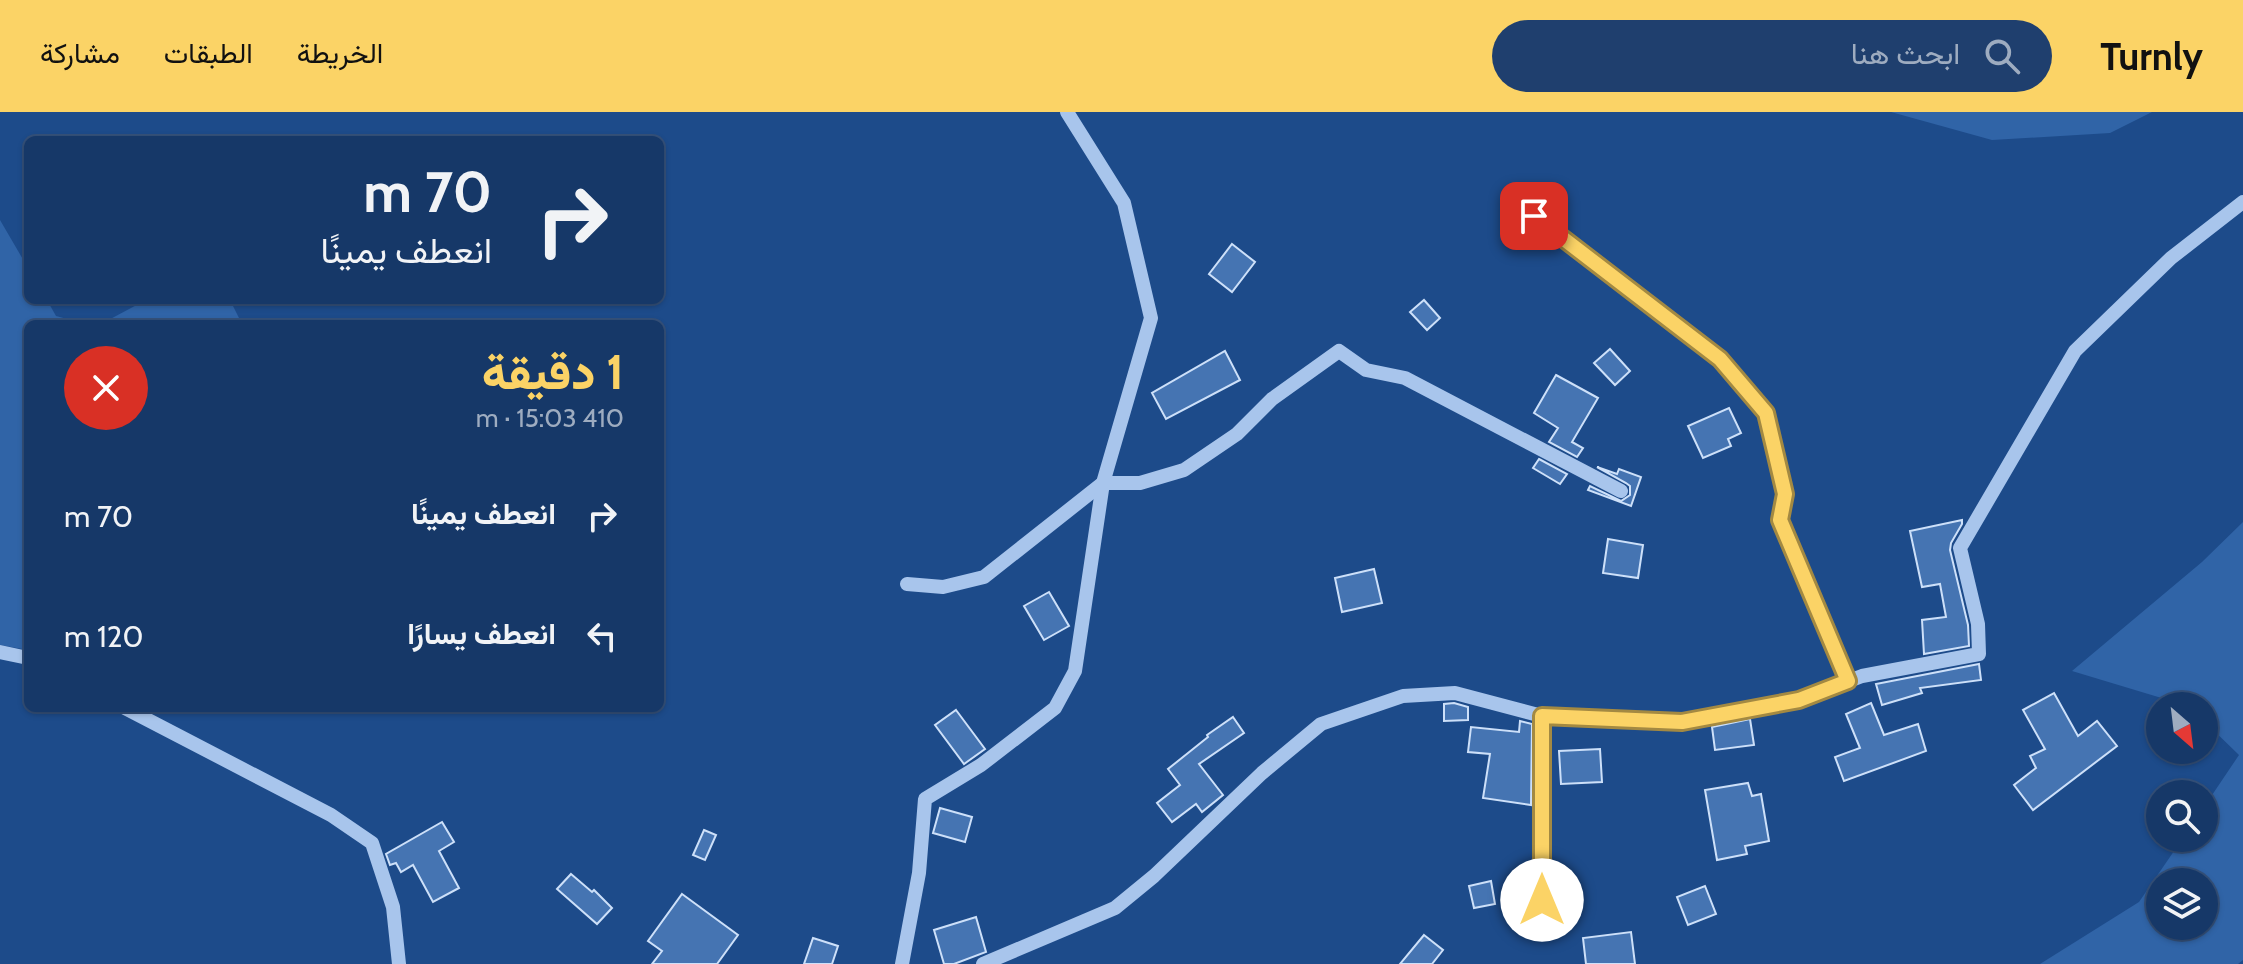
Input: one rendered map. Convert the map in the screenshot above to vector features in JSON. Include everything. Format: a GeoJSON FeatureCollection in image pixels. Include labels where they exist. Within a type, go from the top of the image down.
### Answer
{"type":"FeatureCollection","features":[{"type":"Feature","properties":{"kind":"street"},"geometry":{"type":"LineString","coordinates":[[902,964],[919,873],[925,799],[981,765],[1055,708],[1075,671],[1103,483],[1151,318],[1124,203],[1067,112]]}},
{"type":"Feature","properties":{"kind":"street"},"geometry":{"type":"LineString","coordinates":[[983,964],[1115,908],[1154,876],[1262,773],[1321,724],[1403,696],[1455,693],[1542,716],[1682,722],[1799,700],[1862,676],[1979,654],[1978,624],[1960,548],[1967,534],[2075,351],[2171,258],[2243,202]]}},
{"type":"Feature","properties":{"kind":"street"},"geometry":{"type":"LineString","coordinates":[[1534,216],[1720,359],[1766,413],[1785,494],[1780,520],[1848,681]]}},
{"type":"Feature","properties":{"kind":"street"},"geometry":{"type":"LineString","coordinates":[[907,584],[943,587],[984,577],[1103,483],[1140,483],[1184,470],[1237,434],[1272,399],[1339,351],[1366,370],[1405,378],[1621,491]]}},
{"type":"Feature","properties":{"kind":"street"},"geometry":{"type":"LineString","coordinates":[[0,652],[24,657]]}},
{"type":"Feature","properties":{"kind":"street"},"geometry":{"type":"LineString","coordinates":[[133,712],[331,815],[372,843],[393,907],[399,964]]}},
{"type":"Feature","properties":{"kind":"street"},"geometry":{"type":"LineString","coordinates":[[1542,716],[1542,900]]}},
{"type":"Feature","properties":{"kind":"shaded area"},"geometry":{"type":"Polygon","coordinates":[[[1891,112],[2152,112],[2110,133],[1992,140],[1891,112]]]}},
{"type":"Feature","properties":{"kind":"shaded area"},"geometry":{"type":"Polygon","coordinates":[[[0,220],[24,261],[24,304],[49,304],[56,316],[71,320],[24,320],[24,649],[0,645],[0,220]]]}},
{"type":"Feature","properties":{"kind":"shaded area"},"geometry":{"type":"Polygon","coordinates":[[[138,304],[232,304],[240,320],[108,320],[138,304]]]}},
{"type":"Feature","properties":{"kind":"shaded area"},"geometry":{"type":"Polygon","coordinates":[[[2243,522],[2243,960],[2238,964],[2040,964],[2139,902],[2146,892],[2146,940],[2218,940],[2218,868],[2162,868],[2173,852],[2218,852],[2218,786],[2239,755],[2218,735],[2218,692],[2146,693],[2072,671],[2202,562],[2243,522]]]}},
{"type":"Feature","properties":{"kind":"building"},"geometry":{"type":"Polygon","coordinates":[[[1232,244],[1255,262],[1232,292],[1209,274],[1232,244]]]}},
{"type":"Feature","properties":{"kind":"building"},"geometry":{"type":"Polygon","coordinates":[[[1424,300],[1440,318],[1427,330],[1410,312],[1424,300]]]}},
{"type":"Feature","properties":{"kind":"building"},"geometry":{"type":"Polygon","coordinates":[[[1610,349],[1630,371],[1615,385],[1594,363],[1610,349]]]}},
{"type":"Feature","properties":{"kind":"building"},"geometry":{"type":"Polygon","coordinates":[[[1225,351],[1240,380],[1166,419],[1152,393],[1225,351]]]}},
{"type":"Feature","properties":{"kind":"building"},"geometry":{"type":"Polygon","coordinates":[[[1556,375],[1598,398],[1572,442],[1583,448],[1577,457],[1549,442],[1558,428],[1534,413],[1556,375]]]}},
{"type":"Feature","properties":{"kind":"building"},"geometry":{"type":"Polygon","coordinates":[[[1729,408],[1741,433],[1728,439],[1731,446],[1703,458],[1688,426],[1729,408]]]}},
{"type":"Feature","properties":{"kind":"building"},"geometry":{"type":"Polygon","coordinates":[[[1539,459],[1567,474],[1560,484],[1533,468],[1539,459]]]}},
{"type":"Feature","properties":{"kind":"building"},"geometry":{"type":"Polygon","coordinates":[[[1597,467],[1617,474],[1619,469],[1641,477],[1631,506],[1588,490],[1590,486],[1621,501],[1630,495],[1630,486],[1597,467]]]}},
{"type":"Feature","properties":{"kind":"building"},"geometry":{"type":"Polygon","coordinates":[[[1962,520],[1950,550],[1968,625],[1969,646],[1924,654],[1922,620],[1946,617],[1940,584],[1922,587],[1910,531],[1962,520]]]}},
{"type":"Feature","properties":{"kind":"building"},"geometry":{"type":"Polygon","coordinates":[[[1608,539],[1643,545],[1638,578],[1603,573],[1608,539]]]}},
{"type":"Feature","properties":{"kind":"building"},"geometry":{"type":"Polygon","coordinates":[[[1374,569],[1382,603],[1342,612],[1335,578],[1374,569]]]}},
{"type":"Feature","properties":{"kind":"building"},"geometry":{"type":"Polygon","coordinates":[[[1049,592],[1069,626],[1044,640],[1024,606],[1049,592]]]}},
{"type":"Feature","properties":{"kind":"building"},"geometry":{"type":"Polygon","coordinates":[[[1979,664],[1981,680],[1920,688],[1922,693],[1882,705],[1876,684],[1979,664]]]}},
{"type":"Feature","properties":{"kind":"building"},"geometry":{"type":"Polygon","coordinates":[[[2054,693],[2078,736],[2097,721],[2117,746],[2033,810],[2014,785],[2036,768],[2030,756],[2045,749],[2023,710],[2054,693]]]}},
{"type":"Feature","properties":{"kind":"building"},"geometry":{"type":"Polygon","coordinates":[[[1871,703],[1884,735],[1918,724],[1926,751],[1844,781],[1835,757],[1860,748],[1846,714],[1871,703]]]}},
{"type":"Feature","properties":{"kind":"building"},"geometry":{"type":"Polygon","coordinates":[[[1444,704],[1468,707],[1468,720],[1444,721],[1444,704]]]}},
{"type":"Feature","properties":{"kind":"building"},"geometry":{"type":"Polygon","coordinates":[[[956,710],[985,749],[964,764],[935,725],[956,710]]]}},
{"type":"Feature","properties":{"kind":"building"},"geometry":{"type":"Polygon","coordinates":[[[1233,717],[1244,733],[1199,764],[1223,795],[1202,812],[1196,804],[1172,822],[1157,803],[1180,785],[1168,769],[1233,717]]]}},
{"type":"Feature","properties":{"kind":"building"},"geometry":{"type":"Polygon","coordinates":[[[1750,719],[1754,745],[1715,750],[1712,727],[1750,719]]]}},
{"type":"Feature","properties":{"kind":"building"},"geometry":{"type":"Polygon","coordinates":[[[1520,721],[1532,724],[1531,805],[1483,798],[1490,754],[1468,752],[1471,727],[1519,732],[1520,721]]]}},
{"type":"Feature","properties":{"kind":"building"},"geometry":{"type":"Polygon","coordinates":[[[1600,749],[1602,782],[1561,784],[1559,751],[1600,749]]]}},
{"type":"Feature","properties":{"kind":"building"},"geometry":{"type":"Polygon","coordinates":[[[1748,783],[1752,796],[1761,794],[1769,841],[1745,846],[1747,854],[1717,860],[1705,790],[1748,783]]]}},
{"type":"Feature","properties":{"kind":"building"},"geometry":{"type":"Polygon","coordinates":[[[940,808],[972,817],[965,842],[933,833],[940,808]]]}},
{"type":"Feature","properties":{"kind":"building"},"geometry":{"type":"Polygon","coordinates":[[[442,822],[454,842],[439,851],[459,888],[433,902],[413,865],[401,872],[396,863],[390,865],[386,854],[442,822]]]}},
{"type":"Feature","properties":{"kind":"building"},"geometry":{"type":"Polygon","coordinates":[[[704,830],[716,835],[705,860],[693,855],[704,830]]]}},
{"type":"Feature","properties":{"kind":"building"},"geometry":{"type":"Polygon","coordinates":[[[571,874],[612,908],[597,924],[557,889],[571,874]]]}},
{"type":"Feature","properties":{"kind":"building"},"geometry":{"type":"Polygon","coordinates":[[[1491,881],[1495,904],[1474,908],[1469,886],[1491,881]]]}},
{"type":"Feature","properties":{"kind":"building"},"geometry":{"type":"Polygon","coordinates":[[[1705,886],[1716,914],[1688,925],[1677,897],[1705,886]]]}},
{"type":"Feature","properties":{"kind":"building"},"geometry":{"type":"Polygon","coordinates":[[[682,894],[738,935],[717,964],[652,964],[662,951],[648,941],[682,894]]]}},
{"type":"Feature","properties":{"kind":"building"},"geometry":{"type":"Polygon","coordinates":[[[976,917],[986,952],[954,964],[944,964],[934,930],[976,917]]]}},
{"type":"Feature","properties":{"kind":"building"},"geometry":{"type":"Polygon","coordinates":[[[1631,932],[1635,964],[1586,964],[1583,938],[1631,932]]]}},
{"type":"Feature","properties":{"kind":"building"},"geometry":{"type":"Polygon","coordinates":[[[1424,935],[1443,950],[1432,964],[1400,964],[1424,935]]]}},
{"type":"Feature","properties":{"kind":"building"},"geometry":{"type":"Polygon","coordinates":[[[813,938],[838,946],[832,964],[804,964],[813,938]]]}},
{"type":"Feature","properties":{"kind":"route"},"geometry":{"type":"LineString","coordinates":[[1534,216],[1720,359],[1766,413],[1785,494],[1780,520],[1848,681],[1799,700],[1682,722],[1542,716],[1542,900]]}}]}
